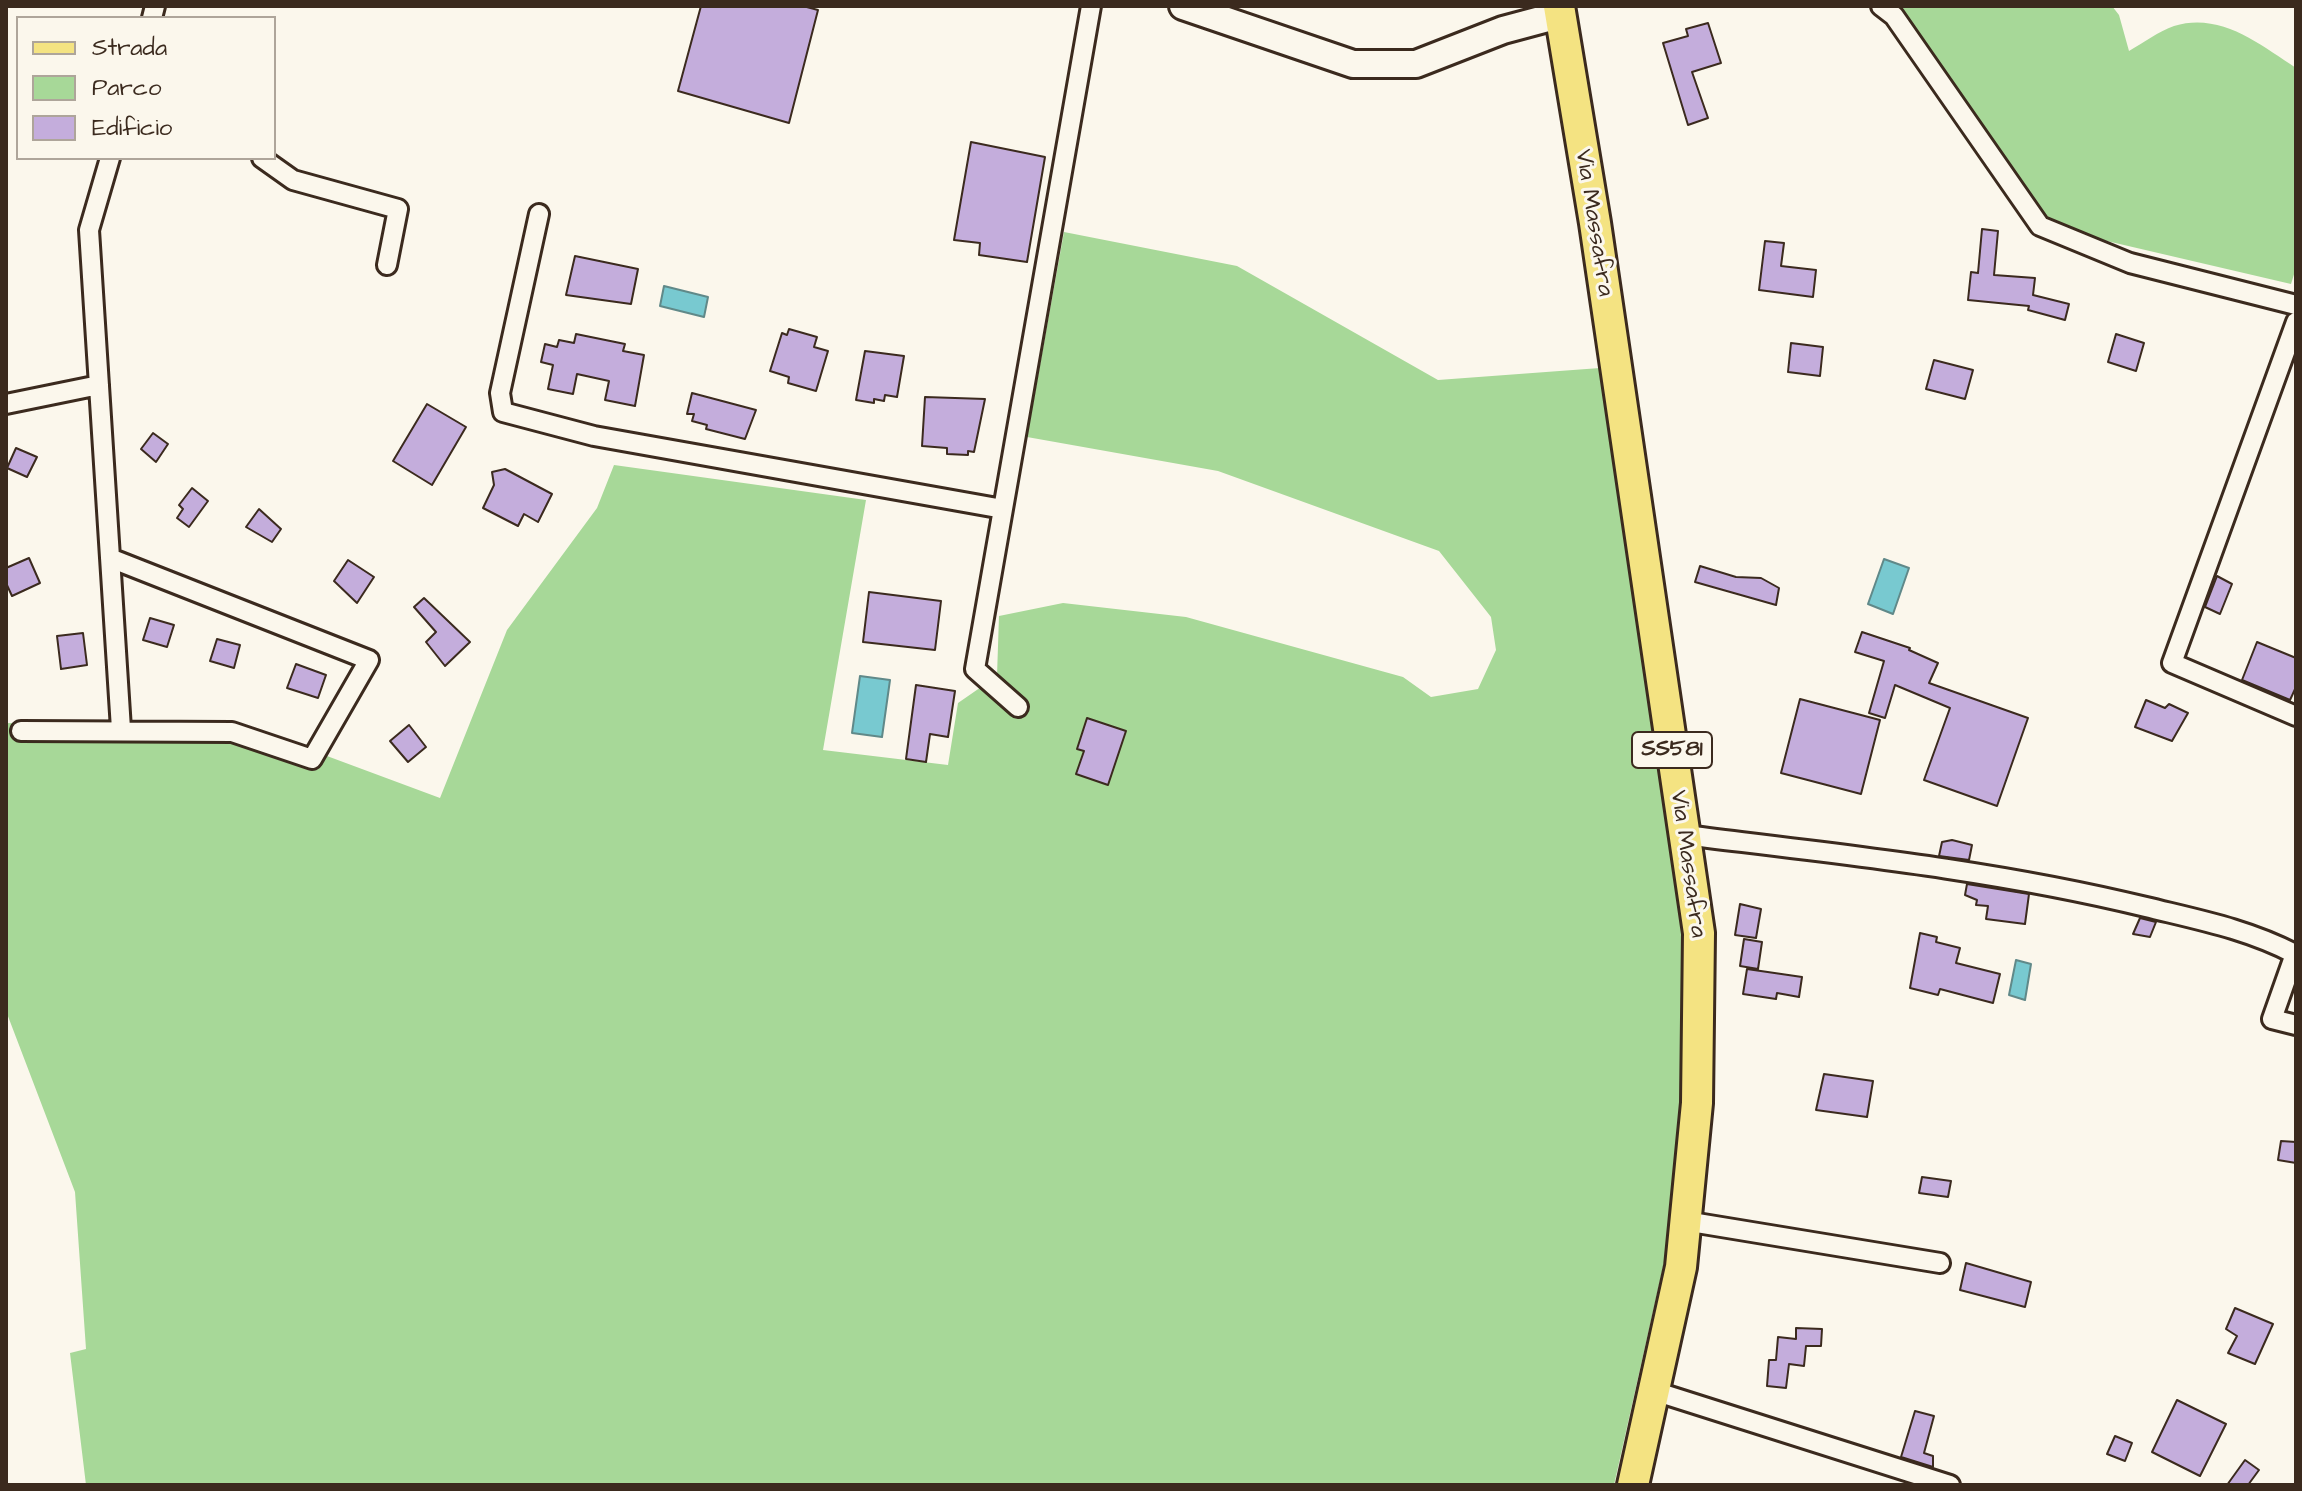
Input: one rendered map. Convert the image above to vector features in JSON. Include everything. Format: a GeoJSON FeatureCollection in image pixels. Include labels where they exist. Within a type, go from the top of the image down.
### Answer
{"type":"FeatureCollection","features":[{"type":"Feature","properties":{"kind":"main road","name":"Via Massafra"},"geometry":{"type":"LineString","coordinates":[[1559,11],[1595,223],[1699,933],[1697,1103],[1681,1267],[1633,1485]]}},
{"type":"Feature","properties":{"kind":"street"},"geometry":{"type":"LineString","coordinates":[[1018,707],[975,669],[1091,6]]}},
{"type":"Feature","properties":{"kind":"street"},"geometry":{"type":"LineString","coordinates":[[1183,6],[1353,64],[1416,64],[1559,11]]}},
{"type":"Feature","properties":{"kind":"street"},"geometry":{"type":"LineString","coordinates":[[1881,6],[1894,16],[2040,226],[2130,263],[2296,305]]}},
{"type":"Feature","properties":{"kind":"street"},"geometry":{"type":"LineString","coordinates":[[109,160],[89,230],[121,729]]}},
{"type":"Feature","properties":{"kind":"street"},"geometry":{"type":"LineString","coordinates":[[265,160],[293,180],[398,209],[387,265]]}},
{"type":"Feature","properties":{"kind":"street"},"geometry":{"type":"LineString","coordinates":[[539,214],[500,393],[503,412],[594,436],[1003,509]]}},
{"type":"Feature","properties":{"kind":"street"},"geometry":{"type":"LineString","coordinates":[[2296,322],[2172,663],[2296,716]]}},
{"type":"Feature","properties":{"kind":"street"},"geometry":{"type":"LineString","coordinates":[[6,404],[99,385]]}},
{"type":"Feature","properties":{"kind":"street"},"geometry":{"type":"LineString","coordinates":[[21,731],[121,729],[232,732],[312,759],[369,660],[110,558]]}},
{"type":"Feature","properties":{"kind":"street"},"geometry":{"type":"LineString","coordinates":[[1684,835],[1924,865],[2069,889],[2256,934],[2295,954],[2272,1019],[2296,1025]]}},
{"type":"Feature","properties":{"kind":"street"},"geometry":{"type":"LineString","coordinates":[[1685,1221],[1940,1263]]}},
{"type":"Feature","properties":{"kind":"street"},"geometry":{"type":"LineString","coordinates":[[1654,1391],[1950,1485]]}},
{"type":"Feature","properties":{"kind":"green space"},"geometry":{"type":"Polygon","coordinates":[[[1880,6],[2112,6],[2119,15],[2129,51],[2174,26],[2208,23],[2254,40],[2296,68],[2296,268],[2291,284],[2064,231],[2008,188],[1880,6]]]}},
{"type":"Feature","properties":{"kind":"green space"},"geometry":{"type":"Polygon","coordinates":[[[1064,232],[1237,266],[1438,380],[1600,368],[1675,846],[1689,1032],[1667,1249],[1614,1485],[86,1485],[70,1353],[86,1349],[75,1192],[6,1011],[6,723],[257,730],[440,798],[507,630],[597,508],[614,465],[866,500],[823,750],[948,765],[958,703],[997,676],[999,616],[1063,603],[1186,617],[1403,677],[1431,697],[1478,689],[1496,650],[1491,617],[1439,551],[1218,471],[1027,437],[1064,232]]]}},
{"type":"Feature","properties":{"kind":"water"},"geometry":{"type":"Polygon","coordinates":[[[664,286],[708,297],[704,317],[660,306],[664,286]]]}},
{"type":"Feature","properties":{"kind":"water"},"geometry":{"type":"Polygon","coordinates":[[[1884,559],[1909,568],[1893,614],[1868,604],[1884,559]]]}},
{"type":"Feature","properties":{"kind":"water"},"geometry":{"type":"Polygon","coordinates":[[[860,676],[890,680],[882,737],[852,733],[860,676]]]}},
{"type":"Feature","properties":{"kind":"water"},"geometry":{"type":"Polygon","coordinates":[[[2016,960],[2031,964],[2025,1000],[2009,995],[2016,960]]]}},
{"type":"Feature","properties":{"kind":"building"},"geometry":{"type":"Polygon","coordinates":[[[701,6],[803,6],[818,10],[789,123],[678,91],[701,6]]]}},
{"type":"Feature","properties":{"kind":"building"},"geometry":{"type":"Polygon","coordinates":[[[1708,23],[1721,63],[1692,72],[1708,118],[1688,125],[1663,43],[1688,36],[1686,29],[1708,23]]]}},
{"type":"Feature","properties":{"kind":"building"},"geometry":{"type":"Polygon","coordinates":[[[971,142],[1045,157],[1027,262],[979,255],[980,243],[954,240],[971,142]]]}},
{"type":"Feature","properties":{"kind":"building"},"geometry":{"type":"Polygon","coordinates":[[[1982,229],[1998,231],[1994,275],[2035,278],[2033,295],[2069,304],[2065,320],[2028,310],[2029,306],[1968,300],[1971,272],[1978,273],[1982,229]]]}},
{"type":"Feature","properties":{"kind":"building"},"geometry":{"type":"Polygon","coordinates":[[[1765,241],[1784,243],[1781,266],[1816,270],[1813,297],[1759,290],[1765,241]]]}},
{"type":"Feature","properties":{"kind":"building"},"geometry":{"type":"Polygon","coordinates":[[[575,256],[638,269],[631,304],[566,295],[575,256]]]}},
{"type":"Feature","properties":{"kind":"building"},"geometry":{"type":"Polygon","coordinates":[[[789,329],[817,337],[814,347],[828,351],[816,391],[788,383],[789,377],[770,371],[782,333],[787,335],[789,329]]]}},
{"type":"Feature","properties":{"kind":"building"},"geometry":{"type":"Polygon","coordinates":[[[576,334],[625,344],[623,351],[644,355],[635,406],[605,400],[609,381],[577,374],[573,394],[548,389],[553,365],[541,362],[545,344],[557,347],[559,340],[574,343],[576,334]]]}},
{"type":"Feature","properties":{"kind":"building"},"geometry":{"type":"Polygon","coordinates":[[[2116,334],[2144,343],[2136,371],[2108,362],[2116,334]]]}},
{"type":"Feature","properties":{"kind":"building"},"geometry":{"type":"Polygon","coordinates":[[[1791,343],[1823,347],[1820,376],[1788,372],[1791,343]]]}},
{"type":"Feature","properties":{"kind":"building"},"geometry":{"type":"Polygon","coordinates":[[[865,351],[904,356],[897,397],[885,395],[884,401],[874,399],[874,403],[856,400],[865,351]]]}},
{"type":"Feature","properties":{"kind":"building"},"geometry":{"type":"Polygon","coordinates":[[[1934,360],[1973,370],[1965,399],[1926,389],[1934,360]]]}},
{"type":"Feature","properties":{"kind":"building"},"geometry":{"type":"Polygon","coordinates":[[[692,393],[756,410],[745,439],[706,429],[707,425],[692,421],[694,414],[687,414],[692,393]]]}},
{"type":"Feature","properties":{"kind":"building"},"geometry":{"type":"Polygon","coordinates":[[[925,397],[985,399],[974,452],[968,451],[968,455],[947,454],[947,448],[922,446],[925,397]]]}},
{"type":"Feature","properties":{"kind":"building"},"geometry":{"type":"Polygon","coordinates":[[[427,404],[466,427],[432,485],[393,461],[427,404]]]}},
{"type":"Feature","properties":{"kind":"building"},"geometry":{"type":"Polygon","coordinates":[[[153,433],[168,444],[156,462],[141,449],[153,433]]]}},
{"type":"Feature","properties":{"kind":"building"},"geometry":{"type":"Polygon","coordinates":[[[16,448],[37,457],[27,477],[7,468],[16,448]]]}},
{"type":"Feature","properties":{"kind":"building"},"geometry":{"type":"Polygon","coordinates":[[[505,469],[552,494],[538,522],[524,514],[518,526],[483,508],[494,485],[492,472],[505,469]]]}},
{"type":"Feature","properties":{"kind":"building"},"geometry":{"type":"Polygon","coordinates":[[[192,488],[208,501],[189,527],[177,518],[183,509],[179,505],[192,488]]]}},
{"type":"Feature","properties":{"kind":"building"},"geometry":{"type":"Polygon","coordinates":[[[259,509],[281,529],[272,542],[246,527],[259,509]]]}},
{"type":"Feature","properties":{"kind":"building"},"geometry":{"type":"Polygon","coordinates":[[[29,558],[40,583],[12,596],[6,583],[6,568],[29,558]]]}},
{"type":"Feature","properties":{"kind":"building"},"geometry":{"type":"Polygon","coordinates":[[[348,560],[374,577],[357,603],[334,581],[348,560]]]}},
{"type":"Feature","properties":{"kind":"building"},"geometry":{"type":"Polygon","coordinates":[[[1700,566],[1736,577],[1761,578],[1779,588],[1776,605],[1695,582],[1700,566]]]}},
{"type":"Feature","properties":{"kind":"building"},"geometry":{"type":"Polygon","coordinates":[[[2217,576],[2232,584],[2220,614],[2205,607],[2217,576]]]}},
{"type":"Feature","properties":{"kind":"building"},"geometry":{"type":"Polygon","coordinates":[[[869,592],[941,601],[935,650],[863,642],[869,592]]]}},
{"type":"Feature","properties":{"kind":"building"},"geometry":{"type":"Polygon","coordinates":[[[424,598],[470,642],[445,666],[426,642],[436,632],[414,607],[424,598]]]}},
{"type":"Feature","properties":{"kind":"building"},"geometry":{"type":"Polygon","coordinates":[[[150,618],[174,625],[167,647],[143,640],[150,618]]]}},
{"type":"Feature","properties":{"kind":"building"},"geometry":{"type":"Polygon","coordinates":[[[1862,632],[1910,648],[1938,663],[1929,683],[2028,718],[1997,806],[1924,780],[1950,708],[1895,685],[1885,718],[1869,713],[1884,661],[1855,652],[1862,632]]]}},
{"type":"Feature","properties":{"kind":"building"},"geometry":{"type":"Polygon","coordinates":[[[83,633],[87,665],[61,669],[57,636],[83,633]]]}},
{"type":"Feature","properties":{"kind":"building"},"geometry":{"type":"Polygon","coordinates":[[[217,639],[240,645],[234,668],[210,661],[217,639]]]}},
{"type":"Feature","properties":{"kind":"building"},"geometry":{"type":"Polygon","coordinates":[[[2257,642],[2296,658],[2296,687],[2290,700],[2242,680],[2257,642]]]}},
{"type":"Feature","properties":{"kind":"building"},"geometry":{"type":"Polygon","coordinates":[[[296,664],[326,675],[318,698],[287,688],[296,664]]]}},
{"type":"Feature","properties":{"kind":"building"},"geometry":{"type":"Polygon","coordinates":[[[916,685],[955,691],[948,737],[930,734],[926,762],[906,759],[916,685]]]}},
{"type":"Feature","properties":{"kind":"building"},"geometry":{"type":"Polygon","coordinates":[[[1800,699],[1880,720],[1861,794],[1781,773],[1800,699]]]}},
{"type":"Feature","properties":{"kind":"building"},"geometry":{"type":"Polygon","coordinates":[[[2146,700],[2165,708],[2169,704],[2188,713],[2172,741],[2135,727],[2146,700]]]}},
{"type":"Feature","properties":{"kind":"building"},"geometry":{"type":"Polygon","coordinates":[[[1087,718],[1126,731],[1108,785],[1076,774],[1084,751],[1077,749],[1087,718]]]}},
{"type":"Feature","properties":{"kind":"building"},"geometry":{"type":"Polygon","coordinates":[[[409,725],[426,747],[408,762],[390,741],[409,725]]]}},
{"type":"Feature","properties":{"kind":"building"},"geometry":{"type":"Polygon","coordinates":[[[1952,840],[1972,845],[1969,860],[1939,856],[1942,842],[1952,840]]]}},
{"type":"Feature","properties":{"kind":"building"},"geometry":{"type":"Polygon","coordinates":[[[1967,884],[2029,894],[2025,924],[1986,919],[1988,906],[1976,905],[1977,900],[1965,895],[1967,884]]]}},
{"type":"Feature","properties":{"kind":"building"},"geometry":{"type":"Polygon","coordinates":[[[1740,904],[1761,909],[1756,938],[1735,935],[1740,904]]]}},
{"type":"Feature","properties":{"kind":"building"},"geometry":{"type":"Polygon","coordinates":[[[2140,918],[2156,922],[2150,937],[2133,934],[2140,918]]]}},
{"type":"Feature","properties":{"kind":"building"},"geometry":{"type":"Polygon","coordinates":[[[1920,933],[1937,937],[1936,942],[1960,948],[1956,963],[2000,974],[1993,1003],[1940,989],[1938,995],[1910,988],[1920,933]]]}},
{"type":"Feature","properties":{"kind":"building"},"geometry":{"type":"Polygon","coordinates":[[[1744,939],[1762,942],[1758,969],[1740,966],[1744,939]]]}},
{"type":"Feature","properties":{"kind":"building"},"geometry":{"type":"Polygon","coordinates":[[[1747,969],[1802,977],[1799,997],[1777,993],[1776,999],[1743,994],[1747,969]]]}},
{"type":"Feature","properties":{"kind":"building"},"geometry":{"type":"Polygon","coordinates":[[[1824,1074],[1873,1081],[1867,1117],[1816,1110],[1824,1074]]]}},
{"type":"Feature","properties":{"kind":"building"},"geometry":{"type":"Polygon","coordinates":[[[2281,1141],[2296,1142],[2296,1163],[2278,1160],[2281,1141]]]}},
{"type":"Feature","properties":{"kind":"building"},"geometry":{"type":"Polygon","coordinates":[[[1922,1177],[1951,1181],[1948,1197],[1919,1193],[1922,1177]]]}},
{"type":"Feature","properties":{"kind":"building"},"geometry":{"type":"Polygon","coordinates":[[[1966,1263],[2031,1282],[2025,1307],[1960,1290],[1966,1263]]]}},
{"type":"Feature","properties":{"kind":"building"},"geometry":{"type":"Polygon","coordinates":[[[2235,1308],[2273,1324],[2255,1364],[2228,1353],[2237,1336],[2226,1329],[2235,1308]]]}},
{"type":"Feature","properties":{"kind":"building"},"geometry":{"type":"Polygon","coordinates":[[[1796,1328],[1822,1329],[1821,1346],[1806,1346],[1804,1366],[1789,1364],[1786,1388],[1767,1386],[1769,1360],[1776,1360],[1778,1337],[1796,1339],[1796,1328]]]}},
{"type":"Feature","properties":{"kind":"building"},"geometry":{"type":"Polygon","coordinates":[[[2177,1400],[2226,1424],[2200,1476],[2152,1452],[2177,1400]]]}},
{"type":"Feature","properties":{"kind":"building"},"geometry":{"type":"Polygon","coordinates":[[[1915,1411],[1934,1416],[1924,1453],[1933,1456],[1933,1467],[1901,1457],[1915,1411]]]}},
{"type":"Feature","properties":{"kind":"building"},"geometry":{"type":"Polygon","coordinates":[[[2115,1436],[2132,1443],[2125,1461],[2107,1454],[2115,1436]]]}},
{"type":"Feature","properties":{"kind":"building"},"geometry":{"type":"Polygon","coordinates":[[[2245,1460],[2259,1470],[2248,1485],[2227,1485],[2245,1460]]]}}]}
